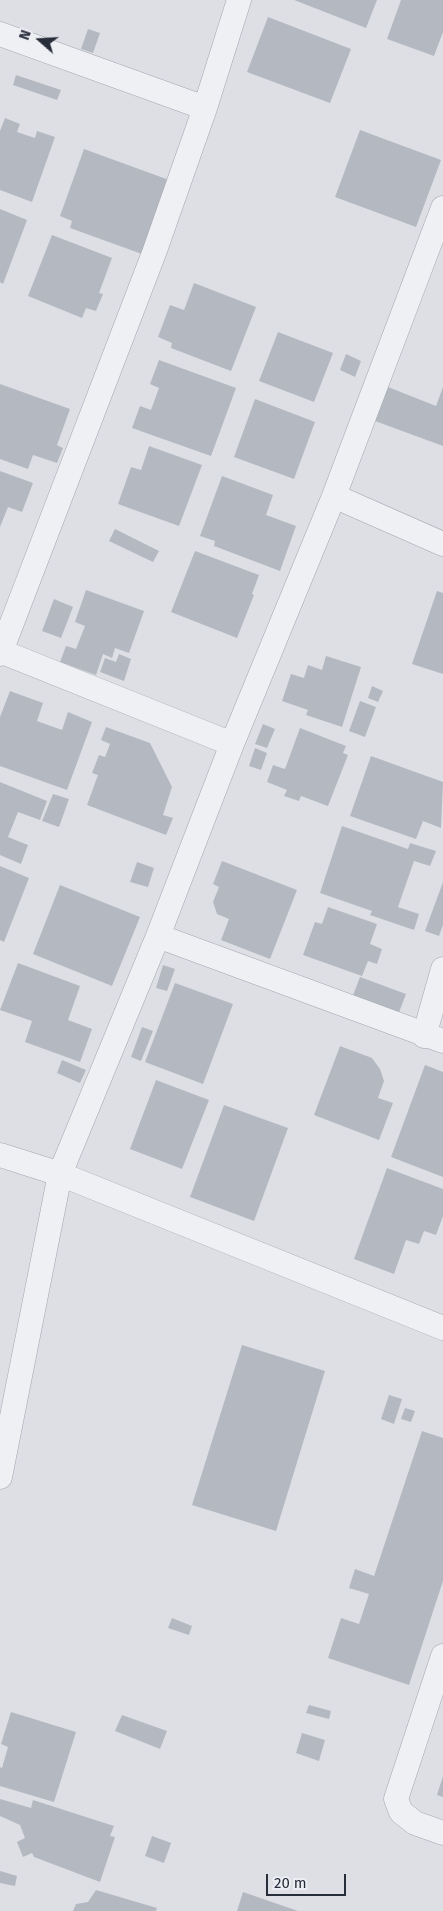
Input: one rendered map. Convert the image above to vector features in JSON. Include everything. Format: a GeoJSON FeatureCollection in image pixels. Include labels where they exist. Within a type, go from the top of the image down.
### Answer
{"type":"FeatureCollection","features":[{"type":"Feature","properties":{"kind":"street"},"geometry":{"type":"LineString","coordinates":[[232,744],[0,652],[154,253],[205,108],[239,0]]}},
{"type":"Feature","properties":{"kind":"street"},"geometry":{"type":"LineString","coordinates":[[0,34],[205,108]]}},
{"type":"Feature","properties":{"kind":"street"},"geometry":{"type":"LineString","coordinates":[[0,1477],[60,1174],[158,936],[232,744],[334,496],[443,208]]}},
{"type":"Feature","properties":{"kind":"street"},"geometry":{"type":"LineString","coordinates":[[334,496],[443,544]]}},
{"type":"Feature","properties":{"kind":"street"},"geometry":{"type":"LineString","coordinates":[[158,936],[433,1038],[443,969]]}},
{"type":"Feature","properties":{"kind":"street"},"geometry":{"type":"LineString","coordinates":[[0,1155],[60,1174],[443,1328]]}},
{"type":"Feature","properties":{"kind":"street"},"geometry":{"type":"LineString","coordinates":[[442,1662],[396,1799],[401,1812],[415,1823],[443,1833]]}},
{"type":"Feature","properties":{"kind":"building"},"geometry":{"type":"Polygon","coordinates":[[[294,0],[377,0],[366,28],[294,0]]]}},
{"type":"Feature","properties":{"kind":"building"},"geometry":{"type":"Polygon","coordinates":[[[401,0],[443,0],[443,32],[434,56],[387,39],[401,0]]]}},
{"type":"Feature","properties":{"kind":"building"},"geometry":{"type":"Polygon","coordinates":[[[268,17],[351,49],[330,103],[247,72],[268,17]]]}},
{"type":"Feature","properties":{"kind":"building"},"geometry":{"type":"Polygon","coordinates":[[[88,29],[100,33],[93,53],[81,49],[88,29]]]}},
{"type":"Feature","properties":{"kind":"building"},"geometry":{"type":"Polygon","coordinates":[[[16,75],[61,90],[57,100],[13,85],[16,75]]]}},
{"type":"Feature","properties":{"kind":"building"},"geometry":{"type":"Polygon","coordinates":[[[5,118],[20,124],[17,132],[35,138],[37,131],[55,137],[32,202],[0,190],[0,131],[5,118]]]}},
{"type":"Feature","properties":{"kind":"building"},"geometry":{"type":"Polygon","coordinates":[[[360,130],[441,160],[416,227],[335,197],[360,130]]]}},
{"type":"Feature","properties":{"kind":"building"},"geometry":{"type":"Polygon","coordinates":[[[84,149],[169,180],[142,254],[70,228],[72,221],[60,216],[84,149]]]}},
{"type":"Feature","properties":{"kind":"building"},"geometry":{"type":"Polygon","coordinates":[[[0,209],[27,220],[3,284],[0,282],[0,209]]]}},
{"type":"Feature","properties":{"kind":"building"},"geometry":{"type":"Polygon","coordinates":[[[52,235],[112,258],[99,293],[103,294],[96,311],[86,308],[82,318],[28,296],[52,235]]]}},
{"type":"Feature","properties":{"kind":"building"},"geometry":{"type":"Polygon","coordinates":[[[194,283],[256,307],[231,371],[171,348],[172,343],[158,337],[170,305],[184,310],[194,283]]]}},
{"type":"Feature","properties":{"kind":"building"},"geometry":{"type":"Polygon","coordinates":[[[278,332],[333,353],[314,402],[259,381],[278,332]]]}},
{"type":"Feature","properties":{"kind":"building"},"geometry":{"type":"Polygon","coordinates":[[[346,354],[361,361],[355,377],[340,370],[346,354]]]}},
{"type":"Feature","properties":{"kind":"building"},"geometry":{"type":"Polygon","coordinates":[[[159,360],[236,388],[211,456],[132,428],[140,406],[151,410],[159,388],[150,384],[159,360]]]}},
{"type":"Feature","properties":{"kind":"building"},"geometry":{"type":"Polygon","coordinates":[[[0,384],[70,409],[57,445],[63,448],[57,463],[33,455],[28,469],[0,459],[0,384]]]}},
{"type":"Feature","properties":{"kind":"building"},"geometry":{"type":"Polygon","coordinates":[[[388,387],[436,406],[443,387],[443,446],[375,421],[388,387]]]}},
{"type":"Feature","properties":{"kind":"building"},"geometry":{"type":"Polygon","coordinates":[[[255,399],[315,422],[294,479],[234,457],[255,399]]]}},
{"type":"Feature","properties":{"kind":"building"},"geometry":{"type":"Polygon","coordinates":[[[149,446],[202,465],[179,526],[118,504],[131,467],[141,470],[149,446]]]}},
{"type":"Feature","properties":{"kind":"building"},"geometry":{"type":"Polygon","coordinates":[[[0,471],[33,483],[22,512],[8,507],[0,527],[0,471]]]}},
{"type":"Feature","properties":{"kind":"building"},"geometry":{"type":"Polygon","coordinates":[[[222,476],[273,495],[266,515],[296,526],[280,571],[214,546],[215,541],[200,536],[222,476]]]}},
{"type":"Feature","properties":{"kind":"building"},"geometry":{"type":"Polygon","coordinates":[[[115,529],[159,551],[153,562],[109,541],[115,529]]]}},
{"type":"Feature","properties":{"kind":"building"},"geometry":{"type":"Polygon","coordinates":[[[195,551],[259,575],[252,594],[254,595],[237,638],[171,612],[195,551]]]}},
{"type":"Feature","properties":{"kind":"building"},"geometry":{"type":"Polygon","coordinates":[[[86,590],[144,611],[129,653],[115,648],[112,658],[103,654],[96,675],[60,662],[66,646],[76,649],[85,626],[75,622],[86,590]]]}},
{"type":"Feature","properties":{"kind":"building"},"geometry":{"type":"Polygon","coordinates":[[[437,591],[443,593],[443,674],[412,664],[437,591]]]}},
{"type":"Feature","properties":{"kind":"building"},"geometry":{"type":"Polygon","coordinates":[[[54,599],[73,607],[61,638],[42,631],[54,599]]]}},
{"type":"Feature","properties":{"kind":"building"},"geometry":{"type":"Polygon","coordinates":[[[119,654],[131,659],[124,681],[100,672],[105,658],[116,662],[119,654]]]}},
{"type":"Feature","properties":{"kind":"building"},"geometry":{"type":"Polygon","coordinates":[[[326,656],[361,667],[342,727],[306,715],[308,710],[282,701],[291,674],[304,678],[308,665],[322,670],[326,656]]]}},
{"type":"Feature","properties":{"kind":"building"},"geometry":{"type":"Polygon","coordinates":[[[372,686],[383,691],[378,702],[368,698],[372,686]]]}},
{"type":"Feature","properties":{"kind":"building"},"geometry":{"type":"Polygon","coordinates":[[[10,691],[43,703],[37,721],[62,730],[68,712],[92,722],[67,790],[0,766],[0,717],[10,691]]]}},
{"type":"Feature","properties":{"kind":"building"},"geometry":{"type":"Polygon","coordinates":[[[360,701],[376,707],[365,737],[349,731],[360,701]]]}},
{"type":"Feature","properties":{"kind":"building"},"geometry":{"type":"Polygon","coordinates":[[[263,724],[275,729],[267,748],[255,744],[263,724]]]}},
{"type":"Feature","properties":{"kind":"building"},"geometry":{"type":"Polygon","coordinates":[[[106,727],[150,743],[172,787],[163,815],[173,818],[166,835],[87,805],[98,775],[92,773],[99,755],[105,757],[110,744],[101,740],[106,727]]]}},
{"type":"Feature","properties":{"kind":"building"},"geometry":{"type":"Polygon","coordinates":[[[300,728],[346,746],[343,753],[348,755],[328,806],[301,796],[299,801],[284,796],[287,790],[267,782],[273,765],[285,769],[300,728]]]}},
{"type":"Feature","properties":{"kind":"building"},"geometry":{"type":"Polygon","coordinates":[[[255,748],[267,753],[261,770],[249,766],[255,748]]]}},
{"type":"Feature","properties":{"kind":"building"},"geometry":{"type":"Polygon","coordinates":[[[371,756],[443,782],[441,828],[423,821],[416,839],[350,816],[371,756]]]}},
{"type":"Feature","properties":{"kind":"building"},"geometry":{"type":"Polygon","coordinates":[[[0,782],[47,801],[40,820],[18,812],[8,837],[28,845],[21,864],[0,855],[0,782]]]}},
{"type":"Feature","properties":{"kind":"building"},"geometry":{"type":"Polygon","coordinates":[[[53,794],[69,799],[59,827],[42,821],[53,794]]]}},
{"type":"Feature","properties":{"kind":"building"},"geometry":{"type":"Polygon","coordinates":[[[342,826],[408,849],[410,843],[436,851],[430,866],[414,861],[398,907],[419,914],[414,930],[370,915],[372,911],[320,893],[342,826]]]}},
{"type":"Feature","properties":{"kind":"building"},"geometry":{"type":"Polygon","coordinates":[[[222,861],[297,890],[270,959],[221,940],[229,919],[217,914],[213,902],[219,887],[213,884],[222,861]]]}},
{"type":"Feature","properties":{"kind":"building"},"geometry":{"type":"Polygon","coordinates":[[[137,862],[154,868],[148,887],[130,882],[137,862]]]}},
{"type":"Feature","properties":{"kind":"building"},"geometry":{"type":"Polygon","coordinates":[[[0,866],[29,878],[4,942],[0,940],[0,866]]]}},
{"type":"Feature","properties":{"kind":"building"},"geometry":{"type":"Polygon","coordinates":[[[443,882],[443,925],[439,936],[425,931],[443,882]]]}},
{"type":"Feature","properties":{"kind":"building"},"geometry":{"type":"Polygon","coordinates":[[[60,885],[140,917],[112,986],[33,954],[60,885]]]}},
{"type":"Feature","properties":{"kind":"building"},"geometry":{"type":"Polygon","coordinates":[[[328,907],[377,924],[370,944],[382,949],[377,964],[368,961],[362,976],[303,955],[315,922],[322,924],[328,907]]]}},
{"type":"Feature","properties":{"kind":"building"},"geometry":{"type":"Polygon","coordinates":[[[18,963],[80,986],[68,1020],[92,1029],[80,1062],[25,1042],[32,1021],[0,1010],[18,963]]]}},
{"type":"Feature","properties":{"kind":"building"},"geometry":{"type":"Polygon","coordinates":[[[163,965],[175,969],[167,991],[156,988],[163,965]]]}},
{"type":"Feature","properties":{"kind":"building"},"geometry":{"type":"Polygon","coordinates":[[[360,977],[406,994],[398,1015],[352,998],[360,977]]]}},
{"type":"Feature","properties":{"kind":"building"},"geometry":{"type":"Polygon","coordinates":[[[175,983],[233,1004],[203,1084],[145,1062],[175,983]]]}},
{"type":"Feature","properties":{"kind":"building"},"geometry":{"type":"Polygon","coordinates":[[[142,1027],[153,1031],[141,1061],[131,1057],[142,1027]]]}},
{"type":"Feature","properties":{"kind":"building"},"geometry":{"type":"Polygon","coordinates":[[[340,1046],[372,1058],[380,1069],[384,1081],[378,1098],[393,1103],[379,1140],[314,1115],[340,1046]]]}},
{"type":"Feature","properties":{"kind":"building"},"geometry":{"type":"Polygon","coordinates":[[[62,1060],[86,1070],[80,1083],[57,1073],[62,1060]]]}},
{"type":"Feature","properties":{"kind":"building"},"geometry":{"type":"Polygon","coordinates":[[[425,1065],[443,1072],[443,1177],[391,1157],[425,1065]]]}},
{"type":"Feature","properties":{"kind":"building"},"geometry":{"type":"Polygon","coordinates":[[[156,1080],[209,1100],[182,1169],[130,1149],[156,1080]]]}},
{"type":"Feature","properties":{"kind":"building"},"geometry":{"type":"Polygon","coordinates":[[[224,1105],[288,1128],[254,1221],[190,1197],[224,1105]]]}},
{"type":"Feature","properties":{"kind":"building"},"geometry":{"type":"Polygon","coordinates":[[[387,1168],[443,1189],[443,1216],[436,1235],[424,1231],[419,1244],[406,1240],[394,1274],[354,1259],[387,1168]]]}},
{"type":"Feature","properties":{"kind":"building"},"geometry":{"type":"Polygon","coordinates":[[[242,1345],[325,1371],[276,1531],[192,1505],[242,1345]]]}},
{"type":"Feature","properties":{"kind":"building"},"geometry":{"type":"Polygon","coordinates":[[[389,1395],[402,1399],[394,1424],[381,1419],[389,1395]]]}},
{"type":"Feature","properties":{"kind":"building"},"geometry":{"type":"Polygon","coordinates":[[[405,1408],[415,1411],[411,1422],[401,1419],[405,1408]]]}},
{"type":"Feature","properties":{"kind":"building"},"geometry":{"type":"Polygon","coordinates":[[[422,1431],[443,1438],[443,1581],[409,1685],[328,1658],[341,1618],[359,1624],[369,1594],[349,1588],[355,1569],[374,1576],[422,1431]]]}},
{"type":"Feature","properties":{"kind":"building"},"geometry":{"type":"Polygon","coordinates":[[[172,1618],[192,1626],[189,1635],[168,1628],[172,1618]]]}},
{"type":"Feature","properties":{"kind":"building"},"geometry":{"type":"Polygon","coordinates":[[[309,1705],[331,1711],[329,1719],[306,1713],[309,1705]]]}},
{"type":"Feature","properties":{"kind":"building"},"geometry":{"type":"Polygon","coordinates":[[[11,1712],[76,1732],[54,1802],[0,1786],[0,1767],[2,1768],[8,1747],[1,1744],[11,1712]]]}},
{"type":"Feature","properties":{"kind":"building"},"geometry":{"type":"Polygon","coordinates":[[[122,1715],[167,1731],[160,1749],[115,1731],[122,1715]]]}},
{"type":"Feature","properties":{"kind":"building"},"geometry":{"type":"Polygon","coordinates":[[[302,1733],[325,1740],[319,1761],[296,1753],[302,1733]]]}},
{"type":"Feature","properties":{"kind":"building"},"geometry":{"type":"Polygon","coordinates":[[[443,1776],[443,1797],[437,1795],[443,1776]]]}},
{"type":"Feature","properties":{"kind":"building"},"geometry":{"type":"Polygon","coordinates":[[[0,1799],[31,1808],[33,1800],[114,1826],[110,1836],[115,1837],[100,1882],[34,1857],[32,1853],[23,1857],[17,1842],[25,1838],[20,1825],[0,1816],[0,1799]]]}},
{"type":"Feature","properties":{"kind":"building"},"geometry":{"type":"Polygon","coordinates":[[[152,1836],[171,1843],[164,1863],[145,1856],[152,1836]]]}},
{"type":"Feature","properties":{"kind":"building"},"geometry":{"type":"Polygon","coordinates":[[[0,1871],[17,1876],[15,1886],[0,1883],[0,1871]]]}},
{"type":"Feature","properties":{"kind":"building"},"geometry":{"type":"Polygon","coordinates":[[[96,1890],[157,1908],[156,1911],[73,1911],[76,1904],[88,1902],[96,1890]]]}},
{"type":"Feature","properties":{"kind":"building"},"geometry":{"type":"Polygon","coordinates":[[[243,1892],[298,1911],[237,1911],[243,1892]]]}}]}
